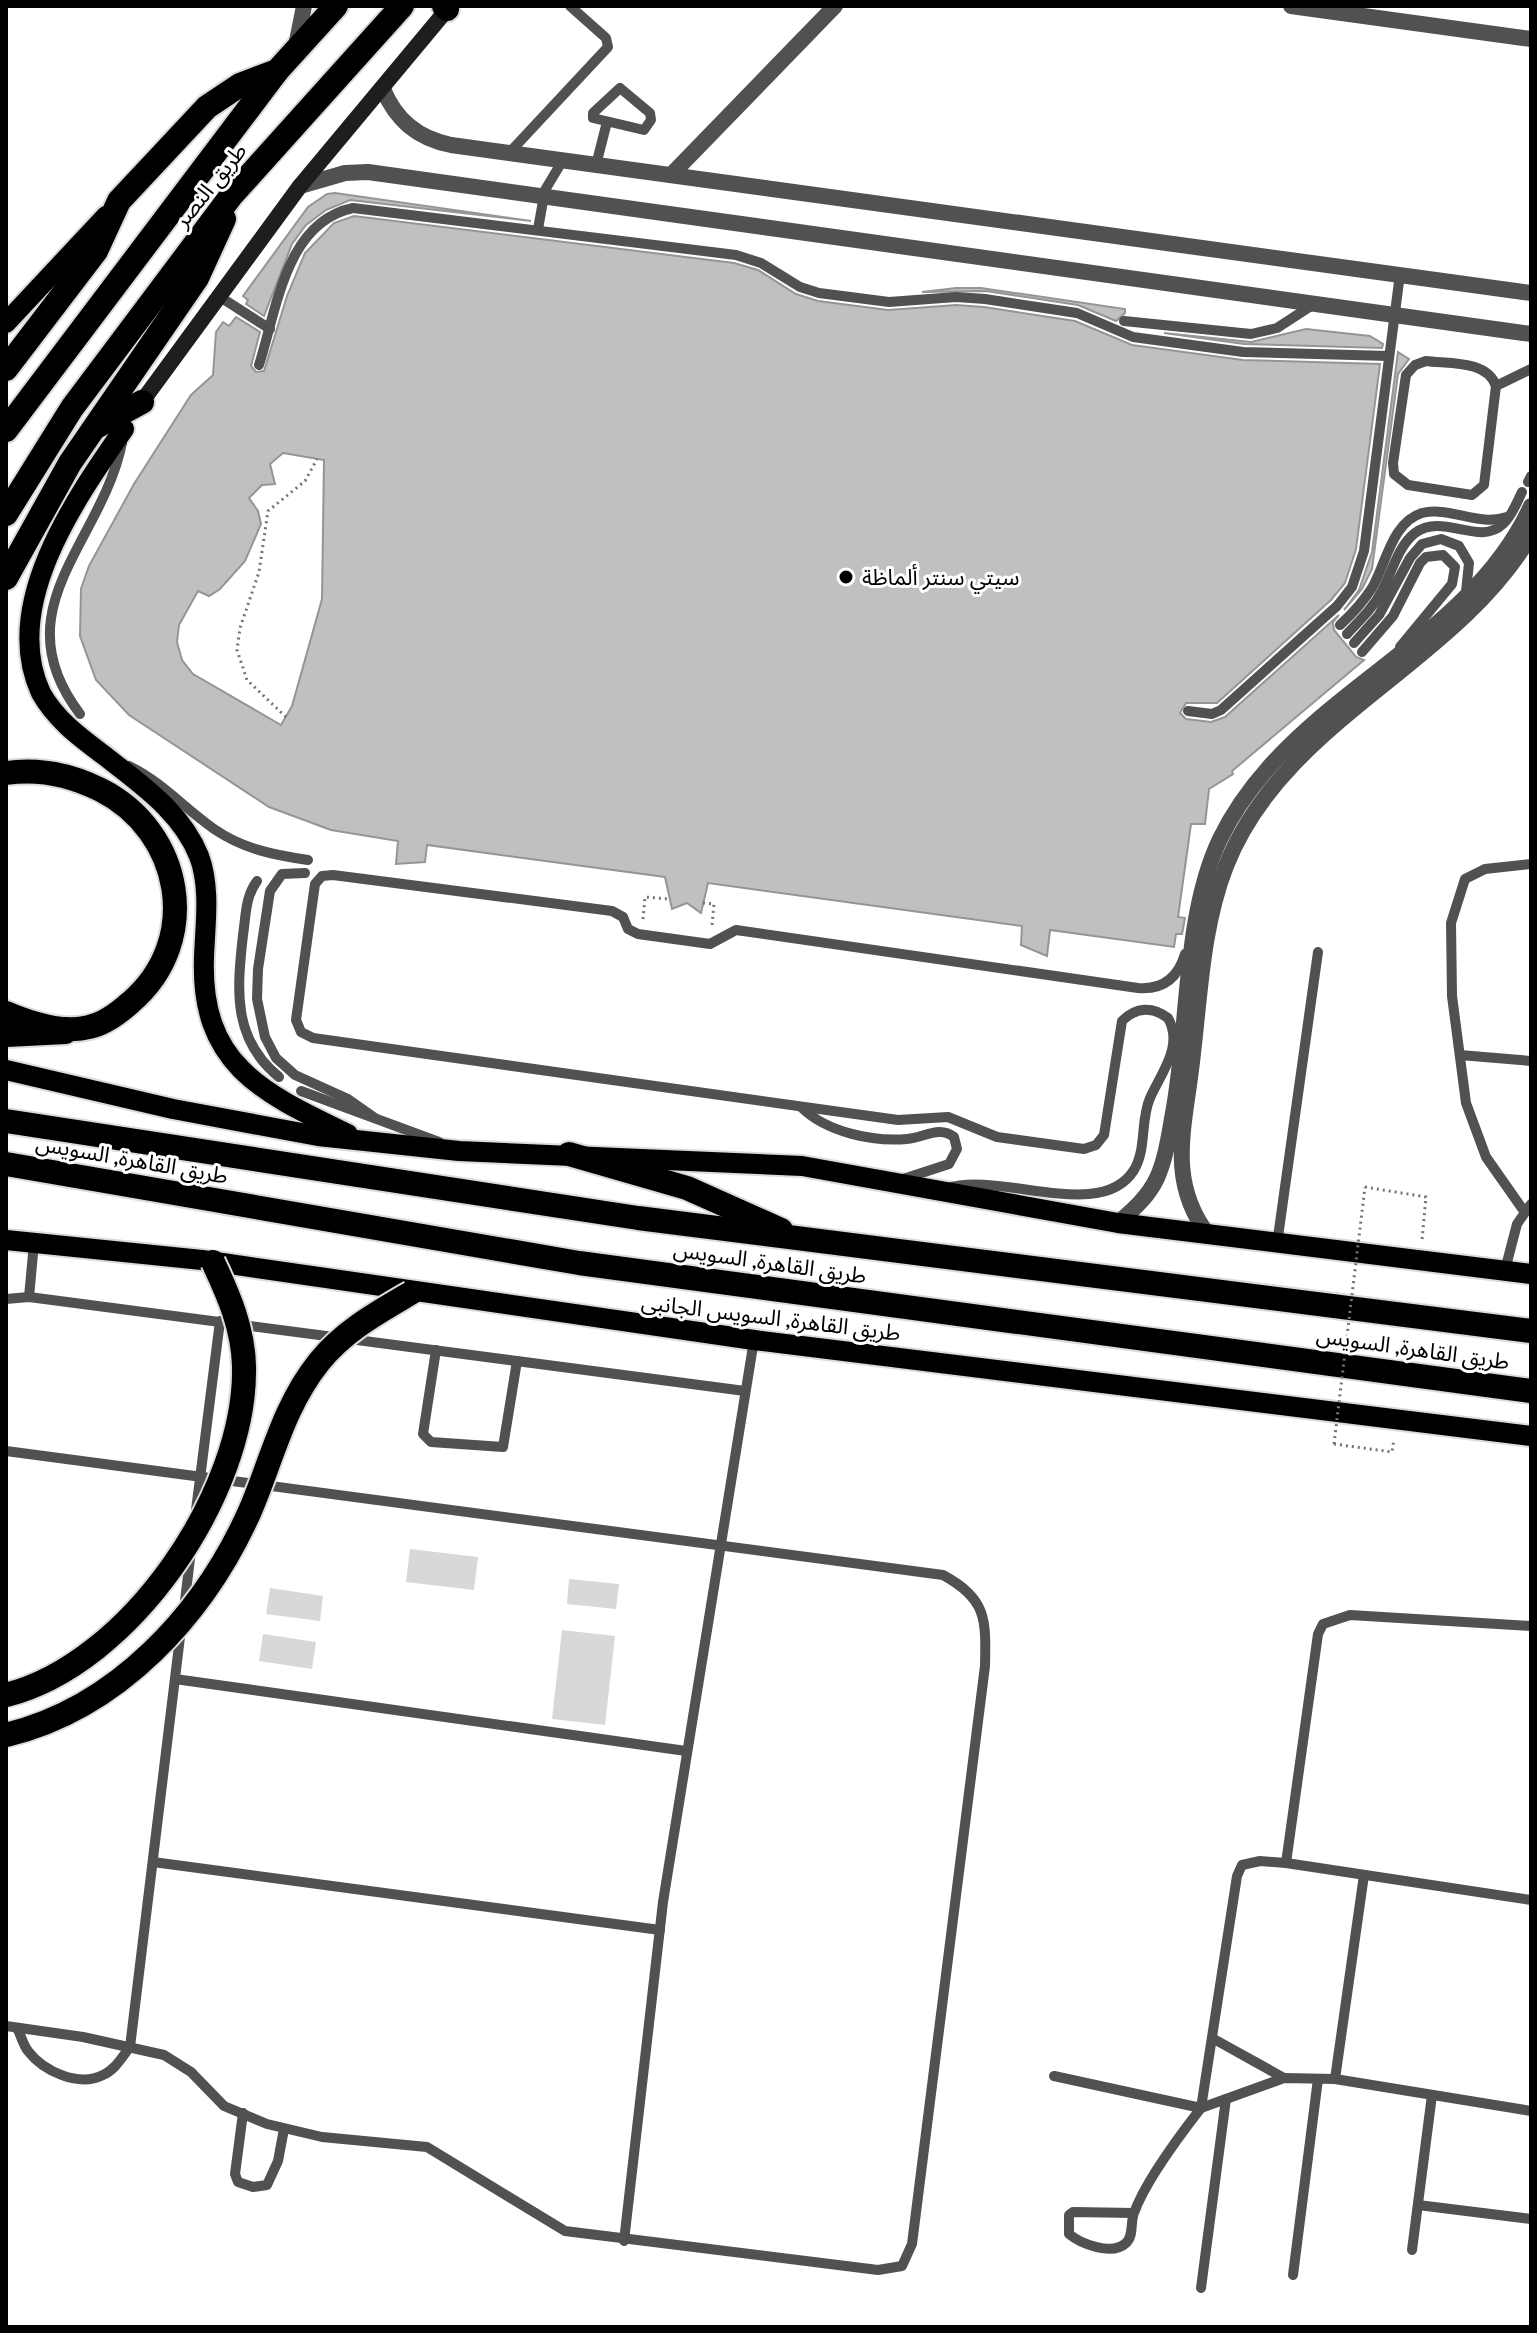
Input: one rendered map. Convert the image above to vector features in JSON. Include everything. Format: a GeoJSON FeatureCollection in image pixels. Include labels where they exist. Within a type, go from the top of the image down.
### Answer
{"type":"FeatureCollection","features":[{"type":"Feature","properties":{"kind":"highway","name":"طريق النصر"},"geometry":{"type":"LineString","coordinates":[[6,430],[277,71],[336,6]]}},
{"type":"Feature","properties":{"kind":"highway","name":"طريق النصر"},"geometry":{"type":"LineString","coordinates":[[6,514],[72,408],[231,196],[402,6]]}},
{"type":"Feature","properties":{"kind":"highway"},"geometry":{"type":"LineString","coordinates":[[6,369],[91,259],[119,201],[207,107],[240,85],[277,71]]}},
{"type":"Feature","properties":{"kind":"highway"},"geometry":{"type":"LineString","coordinates":[[6,595],[11,569],[91,431],[197,278],[217,238],[231,196]]}},
{"type":"Feature","properties":{"kind":"highway"},"geometry":{"type":"LineString","coordinates":[[91,431],[142,402]]}},
{"type":"Feature","properties":{"kind":"highway"},"geometry":{"type":"LineString","coordinates":[[6,773],[52,773],[87,783],[127,806],[158,840],[175,892],[169,947],[153,980],[139,995],[89,1028],[52,1026],[6,1013]]}},
{"type":"Feature","properties":{"kind":"highway","name":"طريق القاهرة, السويس"},"geometry":{"type":"LineString","coordinates":[[6,1121],[448,1192],[1531,1331]]}},
{"type":"Feature","properties":{"kind":"highway"},"geometry":{"type":"LineString","coordinates":[[569,1154],[687,1188],[798,1239]]}},
{"type":"Feature","properties":{"kind":"highway","name":"طريق القاهرة, السويس"},"geometry":{"type":"LineString","coordinates":[[6,1164],[579,1263],[1531,1391]]}},
{"type":"Feature","properties":{"kind":"highway"},"geometry":{"type":"LineString","coordinates":[[6,1695],[63,1674],[115,1632],[160,1583],[210,1501],[236,1427],[244,1368],[239,1325],[213,1262]]}},
{"type":"Feature","properties":{"kind":"highway"},"geometry":{"type":"LineString","coordinates":[[6,1735],[48,1722],[100,1695],[124,1678],[166,1638],[231,1547],[263,1480],[283,1422],[306,1380],[352,1330],[411,1293]]}},
{"type":"Feature","properties":{"kind":"main road"},"geometry":{"type":"LineString","coordinates":[[6,323],[119,201]]}},
{"type":"Feature","properties":{"kind":"main road"},"geometry":{"type":"LineString","coordinates":[[124,429],[78,496],[54,540],[34,593],[29,654],[42,694],[67,726],[170,810],[187,831],[200,858],[206,904],[204,988],[215,1034],[227,1055],[243,1074],[279,1101],[366,1143]]}},
{"type":"Feature","properties":{"kind":"main road"},"geometry":{"type":"LineString","coordinates":[[6,1037],[49,1037],[89,1028]]}},
{"type":"Feature","properties":{"kind":"main road"},"geometry":{"type":"LineString","coordinates":[[6,1070],[209,1117],[366,1143],[459,1151],[756,1162],[892,1182],[1118,1223],[1531,1274]]}},
{"type":"Feature","properties":{"kind":"main road","name":"طريق القاهرة, السويس الجانبى"},"geometry":{"type":"LineString","coordinates":[[6,1240],[213,1262],[411,1293],[754,1340],[1531,1436]]}},
{"type":"Feature","properties":{"kind":"street"},"geometry":{"type":"LineString","coordinates":[[295,51],[304,6]]}},
{"type":"Feature","properties":{"kind":"street"},"geometry":{"type":"LineString","coordinates":[[671,175],[835,6]]}},
{"type":"Feature","properties":{"kind":"street"},"geometry":{"type":"LineString","coordinates":[[1293,6],[1531,39]]}},
{"type":"Feature","properties":{"kind":"street"},"geometry":{"type":"LineString","coordinates":[[124,429],[217,295],[300,186],[383,89],[447,7]]}},
{"type":"Feature","properties":{"kind":"street"},"geometry":{"type":"LineString","coordinates":[[383,89],[398,116],[421,136],[451,145],[1531,293]]}},
{"type":"Feature","properties":{"kind":"street"},"geometry":{"type":"LineString","coordinates":[[300,186],[333,175],[368,172],[1531,334]]}},
{"type":"Feature","properties":{"kind":"street"},"geometry":{"type":"LineString","coordinates":[[1118,1223],[1140,1204],[1163,1163],[1178,1084],[1196,927],[1209,864],[1229,820],[1272,760],[1305,728],[1465,596],[1513,538],[1527,499]]}},
{"type":"Feature","properties":{"kind":"street"},"geometry":{"type":"LineString","coordinates":[[1209,1236],[1187,1203],[1181,1164],[1207,941],[1227,863],[1252,816],[1296,762],[1451,629],[1502,576],[1531,535]]}},
{"type":"Feature","properties":{"kind":"lane"},"geometry":{"type":"LineString","coordinates":[[509,153],[608,47],[606,38],[570,6]]}},
{"type":"Feature","properties":{"kind":"lane"},"geometry":{"type":"LineString","coordinates":[[620,88],[651,115],[644,130],[607,122],[593,114],[620,88]]}},
{"type":"Feature","properties":{"kind":"lane"},"geometry":{"type":"LineString","coordinates":[[596,165],[607,122]]}},
{"type":"Feature","properties":{"kind":"lane"},"geometry":{"type":"LineString","coordinates":[[538,229],[543,197],[563,160]]}},
{"type":"Feature","properties":{"kind":"lane"},"geometry":{"type":"LineString","coordinates":[[259,365],[301,240],[323,218],[337,212],[369,209],[736,255],[761,263],[810,290],[858,299],[906,302],[970,297],[1077,313],[1133,337],[1243,352],[1389,356]]}},
{"type":"Feature","properties":{"kind":"lane"},"geometry":{"type":"LineString","coordinates":[[1188,711],[1212,714],[1221,710],[1337,606],[1352,587],[1364,551],[1400,274]]}},
{"type":"Feature","properties":{"kind":"lane"},"geometry":{"type":"LineString","coordinates":[[217,295],[270,329]]}},
{"type":"Feature","properties":{"kind":"lane"},"geometry":{"type":"LineString","coordinates":[[1124,321],[1251,334],[1277,328],[1317,302]]}},
{"type":"Feature","properties":{"kind":"lane"},"geometry":{"type":"LineString","coordinates":[[1426,361],[1479,368],[1490,374],[1496,386],[1486,479],[1481,490],[1466,495],[1408,485],[1398,479],[1393,463],[1405,382],[1410,368],[1426,361]]}},
{"type":"Feature","properties":{"kind":"lane"},"geometry":{"type":"LineString","coordinates":[[1496,386],[1531,369]]}},
{"type":"Feature","properties":{"kind":"lane"},"geometry":{"type":"LineString","coordinates":[[80,714],[61,688],[49,658],[46,610],[54,584],[112,477],[124,429]]}},
{"type":"Feature","properties":{"kind":"lane"},"geometry":{"type":"LineString","coordinates":[[1465,596],[1470,574],[1465,554],[1450,541],[1431,540],[1422,544],[1410,558],[1379,615],[1347,634],[1374,604],[1403,547],[1417,531],[1443,525],[1488,532],[1527,499]]}},
{"type":"Feature","properties":{"kind":"lane"},"geometry":{"type":"LineString","coordinates":[[1362,652],[1393,616],[1420,563],[1434,554],[1443,555],[1455,567],[1452,584],[1393,657]]}},
{"type":"Feature","properties":{"kind":"lane"},"geometry":{"type":"LineString","coordinates":[[103,755],[160,784],[228,838],[256,850],[308,860]]}},
{"type":"Feature","properties":{"kind":"lane"},"geometry":{"type":"LineString","coordinates":[[1190,918],[1195,895],[1209,864]]}},
{"type":"Feature","properties":{"kind":"lane"},"geometry":{"type":"LineString","coordinates":[[1505,1270],[1528,1208],[1486,1157],[1466,1103],[1452,996],[1451,923],[1465,879],[1485,869],[1531,864]]}},
{"type":"Feature","properties":{"kind":"lane"},"geometry":{"type":"LineString","coordinates":[[305,873],[282,874],[270,891],[257,984],[265,1037],[276,1058],[295,1075],[348,1099],[375,1118]]}},
{"type":"Feature","properties":{"kind":"lane"},"geometry":{"type":"LineString","coordinates":[[938,1192],[977,1182],[1082,1195],[1107,1192],[1118,1186],[1128,1178],[1140,1156],[1147,1107],[1170,1059],[1173,1032],[1168,1018],[1145,1009],[1132,1012],[1122,1021],[1104,1135],[1091,1148],[997,1137],[948,1117],[909,1121],[313,1038],[297,1026],[314,889],[318,879],[327,874],[612,911],[623,917],[633,933],[710,944],[736,930],[1145,989],[1158,987],[1175,975],[1183,962],[1188,935]]}},
{"type":"Feature","properties":{"kind":"lane"},"geometry":{"type":"LineString","coordinates":[[257,881],[247,902],[238,979],[240,1013],[256,1055],[279,1077]]}},
{"type":"Feature","properties":{"kind":"lane"},"geometry":{"type":"LineString","coordinates":[[1277,1244],[1318,952]]}},
{"type":"Feature","properties":{"kind":"lane"},"geometry":{"type":"LineString","coordinates":[[1460,1055],[1531,1061]]}},
{"type":"Feature","properties":{"kind":"lane"},"geometry":{"type":"LineString","coordinates":[[301,1091],[459,1151]]}},
{"type":"Feature","properties":{"kind":"lane"},"geometry":{"type":"LineString","coordinates":[[800,1107],[822,1124],[847,1132],[898,1139],[939,1131],[954,1137],[957,1149],[949,1164],[892,1182]]}},
{"type":"Feature","properties":{"kind":"lane"},"geometry":{"type":"LineString","coordinates":[[29,1297],[34,1243]]}},
{"type":"Feature","properties":{"kind":"lane"},"geometry":{"type":"LineString","coordinates":[[6,1299],[29,1297],[745,1391]]}},
{"type":"Feature","properties":{"kind":"lane"},"geometry":{"type":"LineString","coordinates":[[12,2027],[28,2051],[52,2072],[81,2079],[103,2076],[130,2047],[220,1321]]}},
{"type":"Feature","properties":{"kind":"lane"},"geometry":{"type":"LineString","coordinates":[[624,2241],[660,1930],[719,1543],[754,1340]]}},
{"type":"Feature","properties":{"kind":"lane"},"geometry":{"type":"LineString","coordinates":[[436,1350],[423,1434],[431,1442],[503,1447],[517,1361]]}},
{"type":"Feature","properties":{"kind":"lane"},"geometry":{"type":"LineString","coordinates":[[6,1451],[943,1575],[966,1588],[981,1607],[985,1628],[985,1666],[912,2244],[902,2266],[878,2270],[624,2241],[565,2231],[427,2147],[322,2137],[284,2129],[224,2106],[191,2072],[164,2055],[12,2027]]}},
{"type":"Feature","properties":{"kind":"lane"},"geometry":{"type":"LineString","coordinates":[[1286,1863],[1318,1634],[1323,1624],[1350,1615],[1531,1626]]}},
{"type":"Feature","properties":{"kind":"lane"},"geometry":{"type":"LineString","coordinates":[[175,1679],[686,1751]]}},
{"type":"Feature","properties":{"kind":"lane"},"geometry":{"type":"LineString","coordinates":[[1134,2213],[1073,2212],[1069,2215],[1069,2234],[1081,2244],[1116,2249],[1130,2239],[1134,2213],[1178,2138],[1201,2108],[1240,1869],[1260,1861],[1286,1863],[1531,1900]]}},
{"type":"Feature","properties":{"kind":"lane"},"geometry":{"type":"LineString","coordinates":[[153,1862],[660,1930]]}},
{"type":"Feature","properties":{"kind":"lane"},"geometry":{"type":"LineString","coordinates":[[1335,2079],[1364,1875]]}},
{"type":"Feature","properties":{"kind":"lane"},"geometry":{"type":"LineString","coordinates":[[1212,2038],[1284,2078]]}},
{"type":"Feature","properties":{"kind":"lane"},"geometry":{"type":"LineString","coordinates":[[1054,2076],[1201,2108],[1284,2078],[1335,2079],[1531,2111]]}},
{"type":"Feature","properties":{"kind":"lane"},"geometry":{"type":"LineString","coordinates":[[1293,2275],[1318,2079]]}},
{"type":"Feature","properties":{"kind":"lane"},"geometry":{"type":"LineString","coordinates":[[1412,2250],[1432,2095]]}},
{"type":"Feature","properties":{"kind":"lane"},"geometry":{"type":"LineString","coordinates":[[1201,2288],[1226,2099]]}},
{"type":"Feature","properties":{"kind":"lane"},"geometry":{"type":"LineString","coordinates":[[243,2113],[235,2174],[238,2182],[253,2187],[267,2185],[278,2161],[284,2129]]}},
{"type":"Feature","properties":{"kind":"lane"},"geometry":{"type":"LineString","coordinates":[[1418,2205],[1531,2219]]}},
{"type":"Feature","properties":{"kind":"path"},"geometry":{"type":"LineString","coordinates":[[286,717],[247,680],[238,660],[237,639],[259,572],[268,511],[274,502],[305,481],[317,459]]}},
{"type":"Feature","properties":{"kind":"path"},"geometry":{"type":"LineString","coordinates":[[641,934],[645,897],[669,899]]}},
{"type":"Feature","properties":{"kind":"path"},"geometry":{"type":"LineString","coordinates":[[703,903],[714,904],[710,944]]}},
{"type":"Feature","properties":{"kind":"path"},"geometry":{"type":"LineString","coordinates":[[1392,1452],[1334,1444],[1365,1187],[1426,1197],[1420,1260]]}},
{"type":"Feature","properties":{"kind":"shaded area"},"geometry":{"type":"Polygon","coordinates":[[[410,1549],[478,1557],[474,1590],[406,1582],[410,1549]]]}},
{"type":"Feature","properties":{"kind":"shaded area"},"geometry":{"type":"Polygon","coordinates":[[[569,1579],[619,1584],[616,1609],[567,1604],[569,1579]]]}},
{"type":"Feature","properties":{"kind":"shaded area"},"geometry":{"type":"Polygon","coordinates":[[[270,1588],[323,1596],[320,1621],[266,1614],[270,1588]]]}},
{"type":"Feature","properties":{"kind":"shaded area"},"geometry":{"type":"Polygon","coordinates":[[[562,1630],[615,1636],[605,1725],[552,1719],[562,1630]]]}},
{"type":"Feature","properties":{"kind":"shaded area"},"geometry":{"type":"Polygon","coordinates":[[[263,1634],[316,1642],[312,1669],[259,1661],[263,1634]]]}},
{"type":"Feature","properties":{"kind":"building"},"geometry":{"type":"Polygon","coordinates":[[[327,194],[531,221],[350,200],[326,210],[306,225],[292,244],[264,316],[246,304],[248,300],[243,296],[308,207],[327,194]]]}},
{"type":"Feature","properties":{"kind":"building","name":"سيتي سنتر ألماظة"},"geometry":{"type":"Polygon","coordinates":[[[354,216],[734,263],[758,270],[796,294],[818,301],[888,310],[956,305],[984,307],[1075,321],[1132,345],[1243,360],[1380,364],[1356,549],[1345,583],[1331,600],[1217,703],[1186,703],[1180,713],[1186,719],[1211,722],[1225,717],[1339,615],[1333,622],[1334,630],[1356,657],[1364,660],[1232,771],[1233,774],[1209,789],[1205,824],[1191,824],[1178,917],[1185,918],[1182,934],[1176,934],[1174,947],[1050,930],[1047,956],[1021,945],[1022,926],[708,883],[701,913],[687,903],[672,909],[665,877],[427,845],[425,862],[396,864],[398,841],[331,830],[269,807],[129,715],[96,680],[80,636],[81,589],[89,566],[134,484],[191,395],[213,375],[216,332],[223,322],[229,326],[236,317],[260,332],[251,366],[256,372],[264,371],[287,296],[305,253],[334,223],[354,216]],[[283,453],[270,464],[275,484],[262,485],[249,498],[258,511],[261,524],[245,561],[220,589],[209,596],[198,591],[179,625],[177,642],[182,660],[193,674],[281,725],[292,706],[322,599],[324,460],[283,453]]]}},
{"type":"Feature","properties":{"kind":"building"},"geometry":{"type":"Polygon","coordinates":[[[981,288],[1125,309],[1125,313],[1116,321],[1078,305],[986,291],[922,292],[981,288]]]}},
{"type":"Feature","properties":{"kind":"building"},"geometry":{"type":"Polygon","coordinates":[[[1306,329],[1370,336],[1383,344],[1382,348],[1244,344],[1164,333],[1251,342],[1306,329]]]}},
{"type":"Feature","properties":{"kind":"building"},"geometry":{"type":"Polygon","coordinates":[[[1398,352],[1409,359],[1398,374],[1372,569],[1362,589],[1344,610],[1359,590],[1372,552],[1398,352]]]}},
{"type":"Feature","properties":{"kind":"place","name":"سيتي سنتر ألماظة"},"geometry":{"type":"Point","coordinates":[846,577]}}]}
